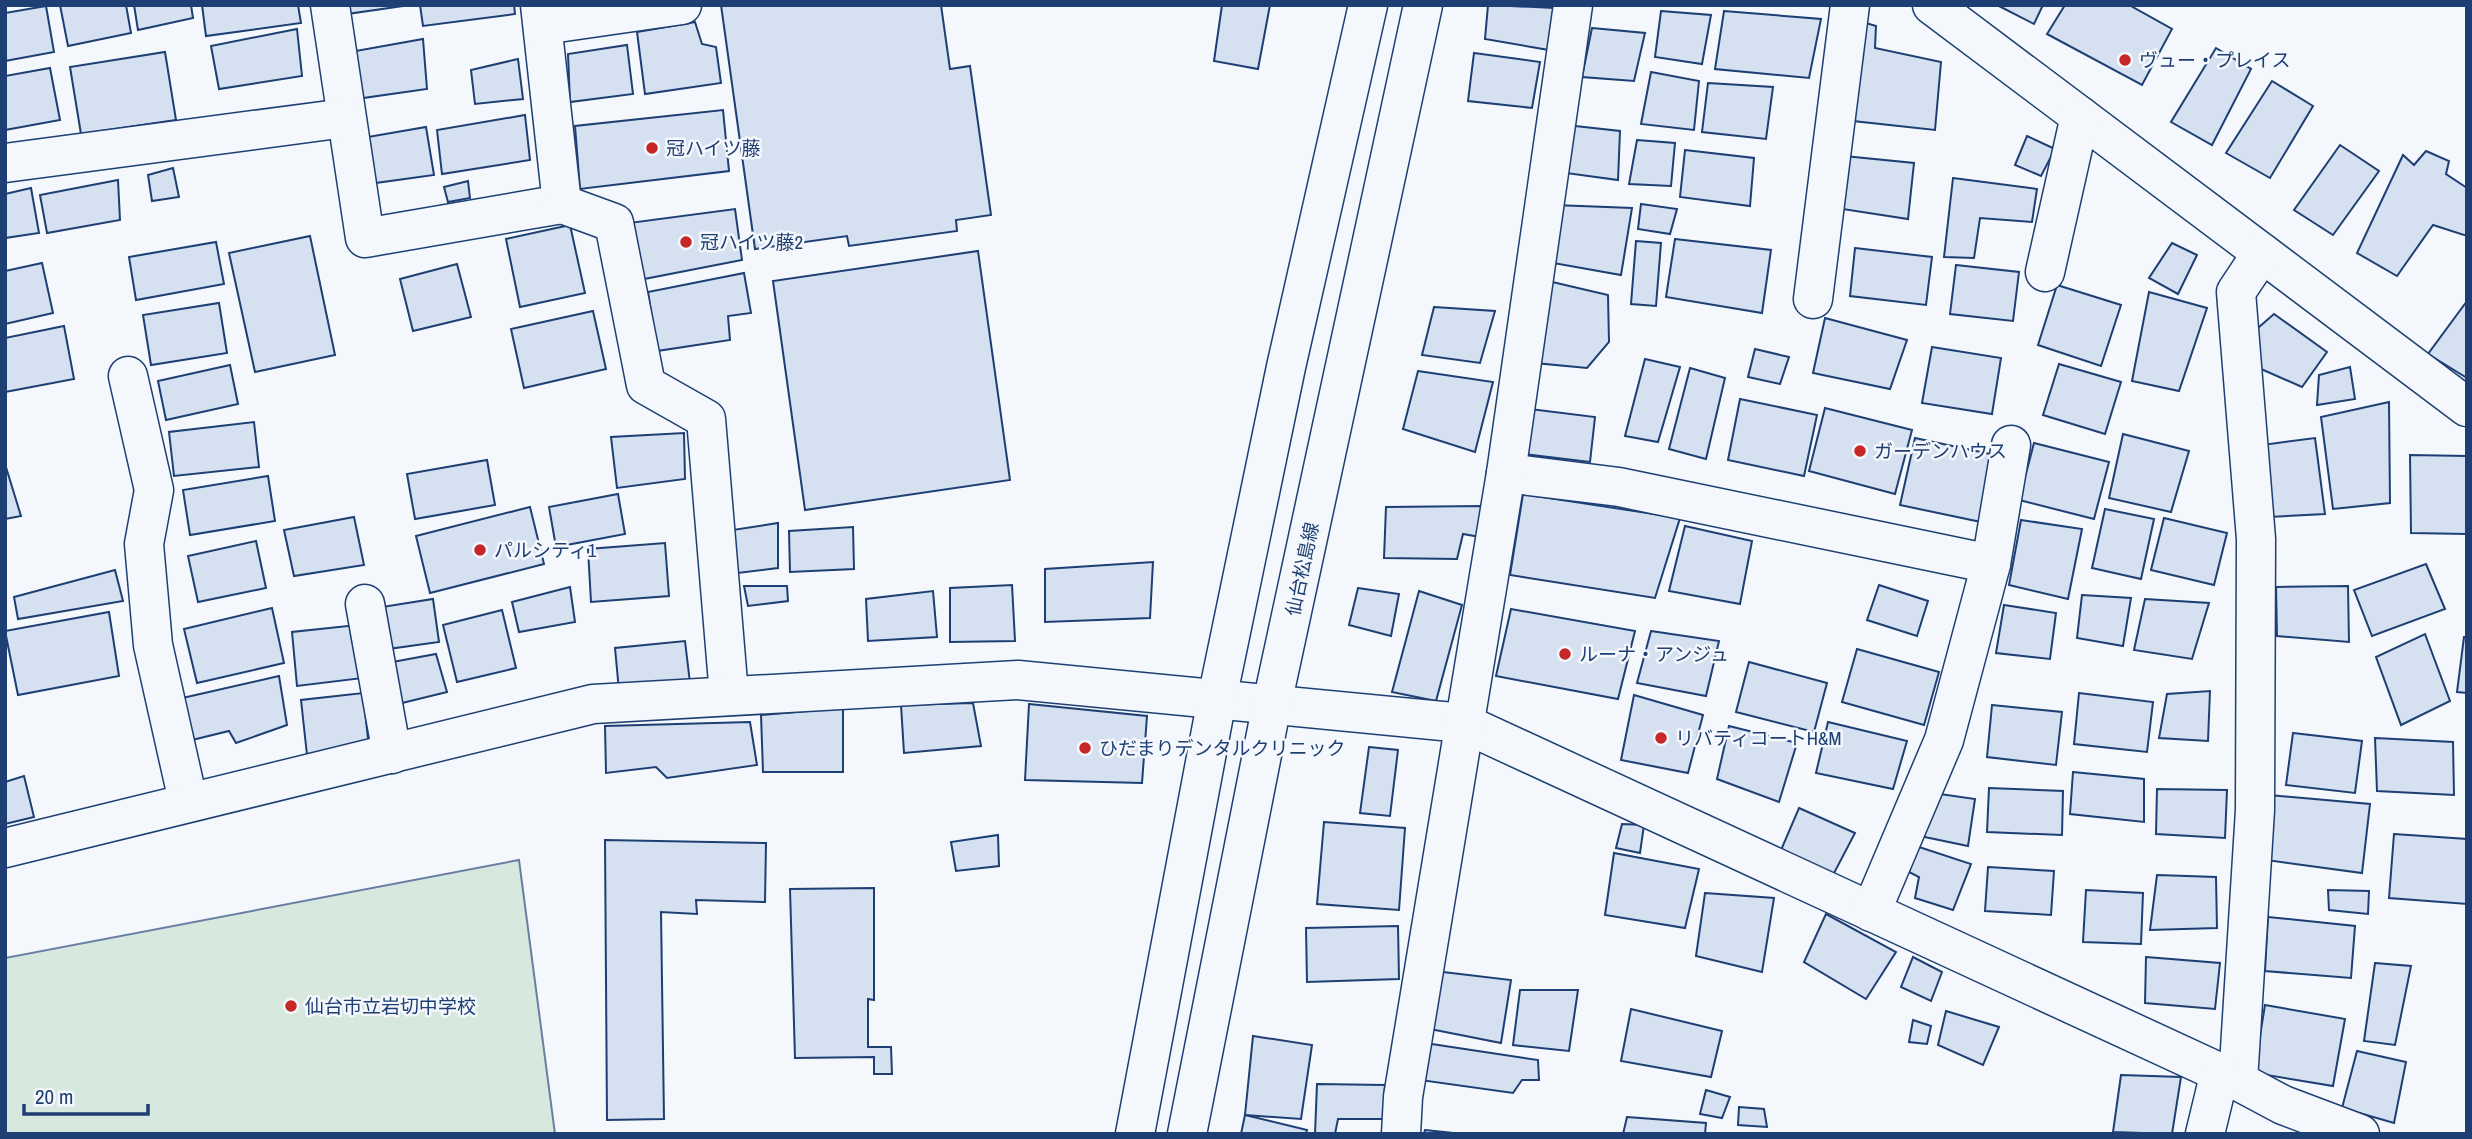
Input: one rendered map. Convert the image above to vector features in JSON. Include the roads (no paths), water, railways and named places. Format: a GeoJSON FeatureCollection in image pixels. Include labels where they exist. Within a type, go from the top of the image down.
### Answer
{"type":"FeatureCollection","features":[{"type":"Feature","properties":{"kind":"street"},"geometry":{"type":"LineString","coordinates":[[330,5],[365,238],[562,204],[614,223],[646,385],[706,419],[729,695]]}},
{"type":"Feature","properties":{"kind":"street"},"geometry":{"type":"LineString","coordinates":[[562,204],[541,15],[682,5]]}},
{"type":"Feature","properties":{"kind":"street"},"geometry":{"type":"LineString","coordinates":[[1135,1134],[1217,699],[1286,367],[1368,5]]}},
{"type":"Feature","properties":{"kind":"street","name":"仙台松島線"},"geometry":{"type":"LineString","coordinates":[[1186,1134],[1272,704],[1423,5]]}},
{"type":"Feature","properties":{"kind":"street"},"geometry":{"type":"LineString","coordinates":[[1401,1134],[1403,1097],[1506,473],[1573,5]]}},
{"type":"Feature","properties":{"kind":"street"},"geometry":{"type":"LineString","coordinates":[[1813,299],[1850,5]]}},
{"type":"Feature","properties":{"kind":"street"},"geometry":{"type":"LineString","coordinates":[[1932,5],[2467,407]]}},
{"type":"Feature","properties":{"kind":"street"},"geometry":{"type":"LineString","coordinates":[[2045,272],[2080,116]]}},
{"type":"Feature","properties":{"kind":"street"},"geometry":{"type":"LineString","coordinates":[[5,163],[345,118]]}},
{"type":"Feature","properties":{"kind":"street"},"geometry":{"type":"LineString","coordinates":[[2205,1134],[2229,1077],[2255,810],[2256,539],[2236,292],[2262,253]]}},
{"type":"Feature","properties":{"kind":"street"},"geometry":{"type":"LineString","coordinates":[[128,376],[154,490],[144,544],[153,645],[188,801]]}},
{"type":"Feature","properties":{"kind":"street"},"geometry":{"type":"LineString","coordinates":[[1871,912],[1944,740],[1991,564],[2011,445]]}},
{"type":"Feature","properties":{"kind":"street"},"geometry":{"type":"LineString","coordinates":[[1506,473],[1619,487],[1991,564]]}},
{"type":"Feature","properties":{"kind":"street"},"geometry":{"type":"LineString","coordinates":[[365,604],[393,754]]}},
{"type":"Feature","properties":{"kind":"street"},"geometry":{"type":"LineString","coordinates":[[5,848],[188,801],[593,704],[1018,680],[1463,723],[2229,1077],[2283,1105],[2360,1134]]}},
{"type":"Feature","properties":{"kind":"place","name":"ヴュー・プレイス"},"geometry":{"type":"Point","coordinates":[2125,60]}},
{"type":"Feature","properties":{"kind":"place","name":"冠ハイツ藤"},"geometry":{"type":"Point","coordinates":[652,148]}},
{"type":"Feature","properties":{"kind":"place","name":"冠ハイツ藤2"},"geometry":{"type":"Point","coordinates":[686,242]}},
{"type":"Feature","properties":{"kind":"place","name":"ガーデンハウス"},"geometry":{"type":"Point","coordinates":[1860,451]}},
{"type":"Feature","properties":{"kind":"place","name":"パルシティ1"},"geometry":{"type":"Point","coordinates":[480,550]}},
{"type":"Feature","properties":{"kind":"place","name":"ルーナ・アンジュ"},"geometry":{"type":"Point","coordinates":[1565,654]}},
{"type":"Feature","properties":{"kind":"place","name":"リバティコートH&M"},"geometry":{"type":"Point","coordinates":[1661,738]}},
{"type":"Feature","properties":{"kind":"place","name":"ひだまりデンタルクリニック"},"geometry":{"type":"Point","coordinates":[1085,748]}},
{"type":"Feature","properties":{"kind":"place","name":"仙台市立岩切中学校"},"geometry":{"type":"Point","coordinates":[291,1006]}}]}
